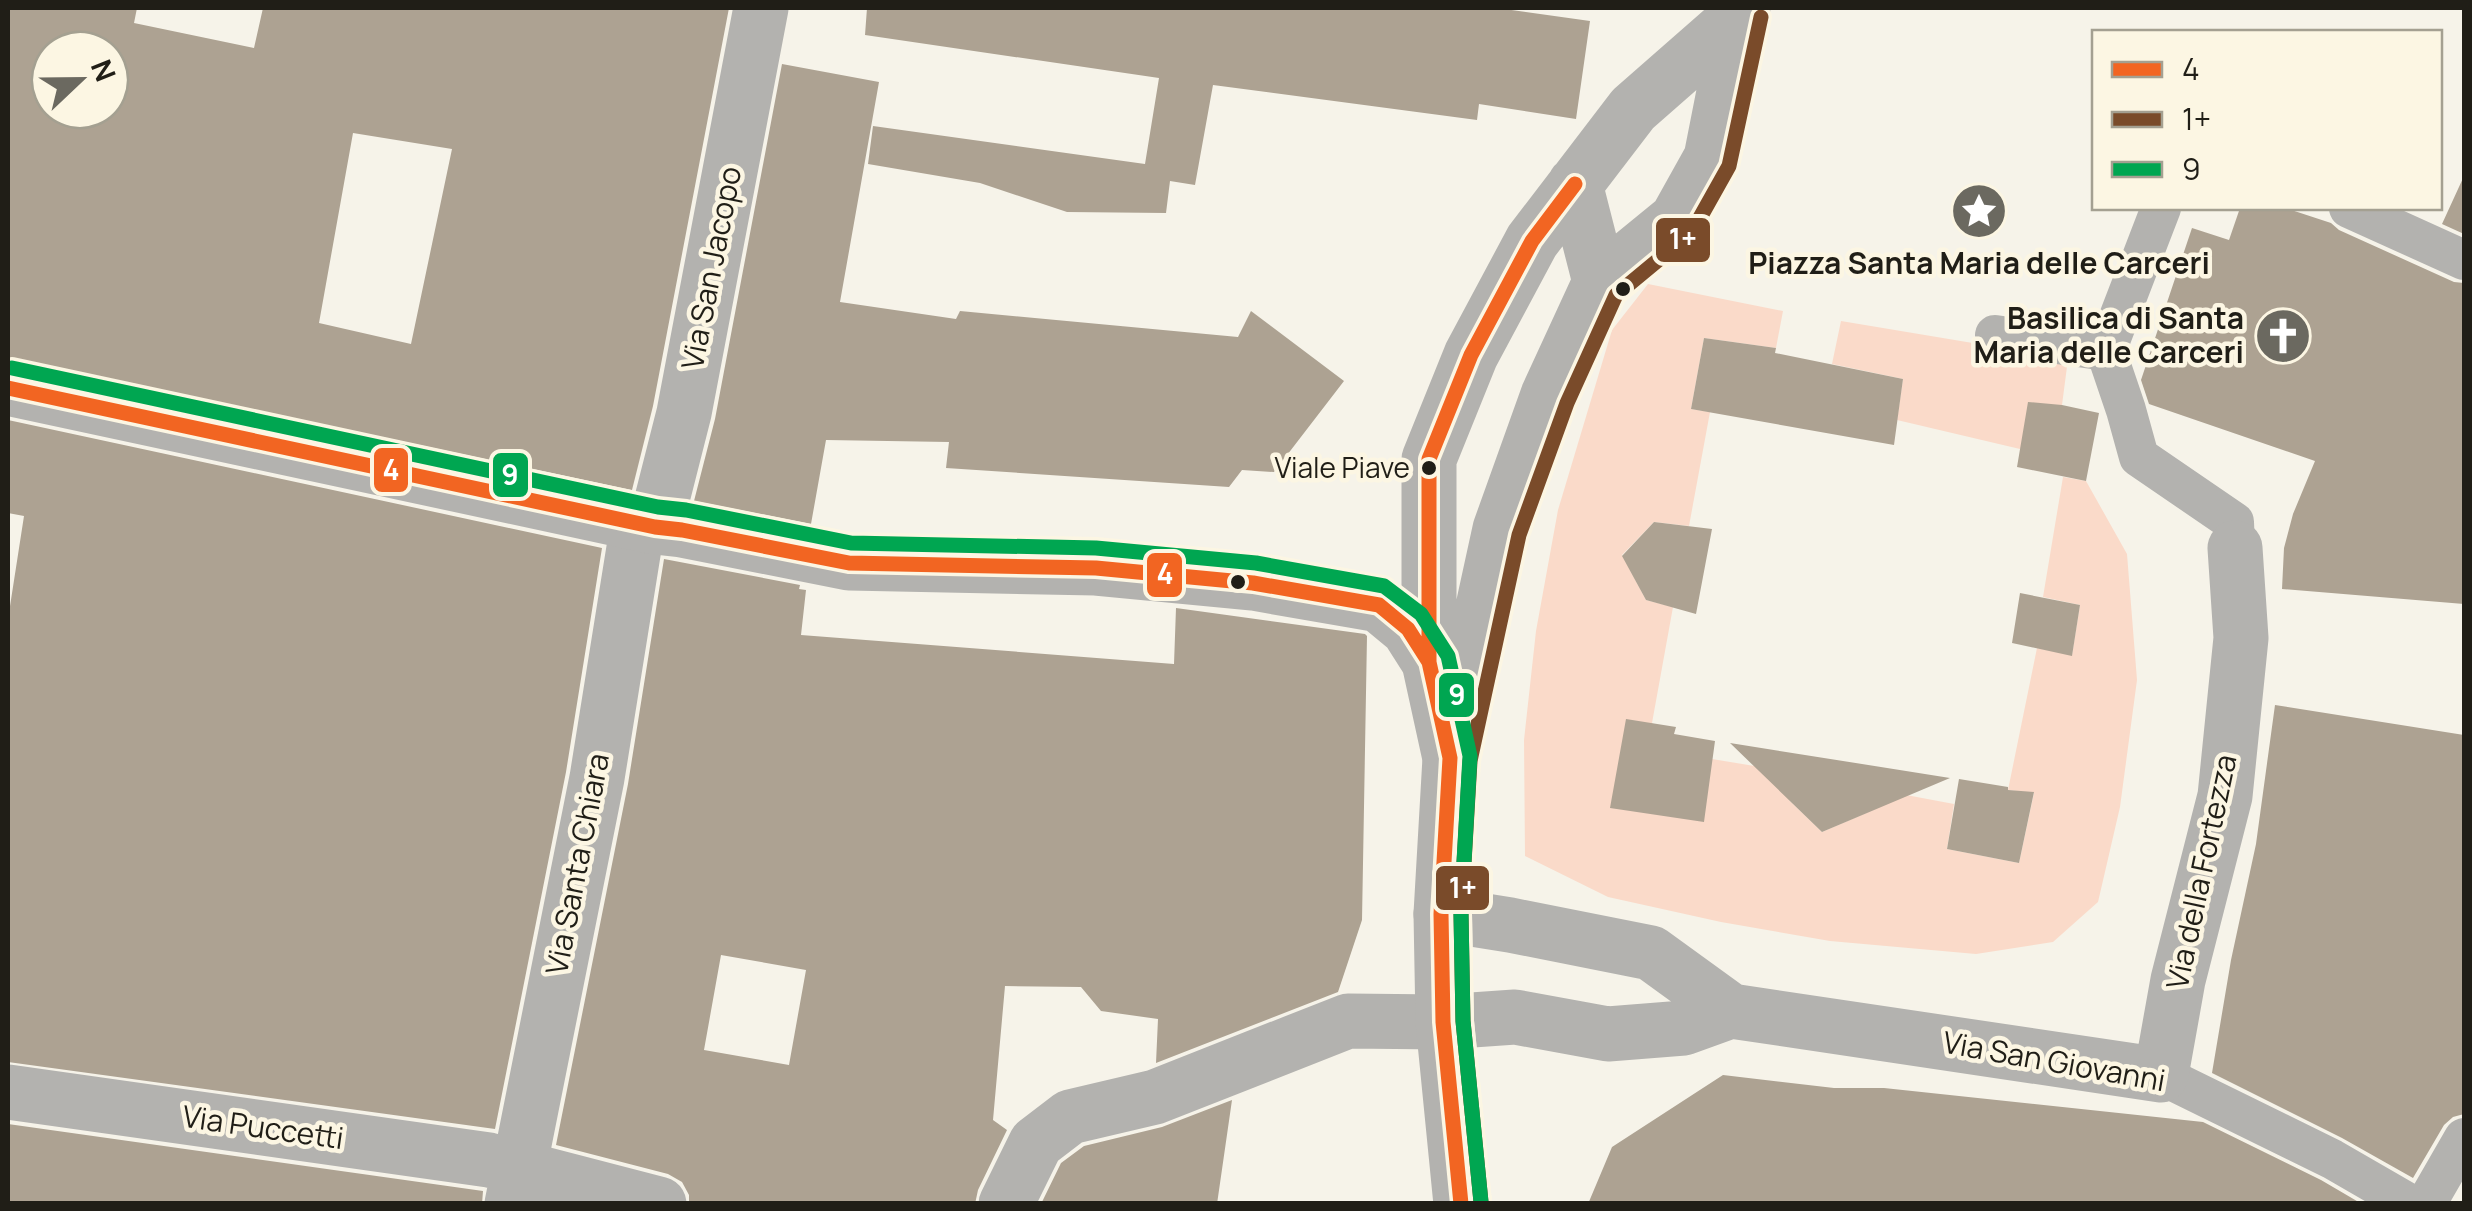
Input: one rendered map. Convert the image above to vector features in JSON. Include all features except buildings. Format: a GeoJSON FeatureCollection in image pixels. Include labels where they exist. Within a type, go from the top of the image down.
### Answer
{"type":"FeatureCollection","features":[{"type":"Feature","properties":{"kind":"street","name":"Via San Jacopo"},"geometry":{"type":"LineString","coordinates":[[646,525],[684,414],[761,8]]}},
{"type":"Feature","properties":{"kind":"street"},"geometry":{"type":"LineString","coordinates":[[1450,758],[1429,662],[1429,459],[1471,356],[1532,240],[1632,110],[1729,10]]}},
{"type":"Feature","properties":{"kind":"street"},"geometry":{"type":"LineString","coordinates":[[1461,1204],[1443,1022],[1441,914],[1450,758],[1500,529],[1548,394],[1600,282],[1676,218],[1711,158],[1729,10]]}},
{"type":"Feature","properties":{"kind":"street"},"geometry":{"type":"LineString","coordinates":[[1575,184],[1600,282]]}},
{"type":"Feature","properties":{"kind":"street"},"geometry":{"type":"LineString","coordinates":[[2161,210],[2106,351],[2139,457],[2234,522],[2235,548]]}},
{"type":"Feature","properties":{"kind":"street"},"geometry":{"type":"LineString","coordinates":[[2354,210],[2464,260]]}},
{"type":"Feature","properties":{"kind":"street"},"geometry":{"type":"LineString","coordinates":[[1995,335],[2106,351]]}},
{"type":"Feature","properties":{"kind":"street"},"geometry":{"type":"LineString","coordinates":[[8,388],[646,525],[849,563],[1096,568],[1253,583],[1340,597],[1379,605],[1408,628],[1429,662]]}},
{"type":"Feature","properties":{"kind":"street","name":"Via Santa Chiara"},"geometry":{"type":"LineString","coordinates":[[515,1185],[646,525]]}},
{"type":"Feature","properties":{"kind":"street","name":"Via della Fortezza"},"geometry":{"type":"LineString","coordinates":[[2161,1075],[2178,980],[2225,796],[2241,638],[2235,548]]}},
{"type":"Feature","properties":{"kind":"street","name":"Via San Giovanni"},"geometry":{"type":"LineString","coordinates":[[1441,914],[1651,952],[1732,1010],[2161,1075],[2332,1159],[2410,1204]]}},
{"type":"Feature","properties":{"kind":"street","name":"Via San Giovanni"},"geometry":{"type":"LineString","coordinates":[[1006,1204],[1036,1143],[1070,1117],[1155,1097],[1348,1022],[1516,1017],[1608,1034],[1684,1028],[1732,1010]]}},
{"type":"Feature","properties":{"kind":"street","name":"Via Puccetti"},"geometry":{"type":"LineString","coordinates":[[8,1092],[489,1160],[515,1185],[659,1204]]}},
{"type":"Feature","properties":{"kind":"street"},"geometry":{"type":"LineString","coordinates":[[2426,1204],[2464,1138]]}},
{"type":"Feature","properties":{"kind":"shaded area"},"geometry":{"type":"Polygon","coordinates":[[[1648,284],[1783,311],[1776,348],[1704,338],[1691,409],[1710,412],[1689,526],[1654,522],[1622,555],[1646,600],[1673,607],[1652,723],[1712,759],[1791,772],[1789,800],[1822,832],[1866,813],[1869,788],[1954,804],[1947,849],[2019,863],[2034,793],[2008,790],[2037,648],[2072,655],[2080,605],[2043,597],[2063,477],[2086,481],[2127,554],[2137,680],[2120,807],[2098,902],[2053,942],[1976,954],[1830,941],[1608,897],[1525,856],[1524,740],[1536,631],[1558,510],[1612,330],[1648,284]]]}},
{"type":"Feature","properties":{"kind":"shaded area"},"geometry":{"type":"Polygon","coordinates":[[[1841,321],[2068,359],[2062,405],[2020,449],[1897,420],[1903,379],[1832,364],[1841,321]]]}},
{"type":"Feature","properties":{"kind":"transit line","name":"1+"},"geometry":{"type":"LineString","coordinates":[[1481,1202],[1463,1021],[1461,914],[1470,761],[1519,535],[1567,403],[1616,295],[1692,232],[1729,166],[1761,17]]}},
{"type":"Feature","properties":{"kind":"transit line","name":"4"},"geometry":{"type":"LineString","coordinates":[[1461,1204],[1443,1022],[1441,914],[1450,758],[1429,662],[1429,459],[1471,355],[1532,241],[1575,184]]}},
{"type":"Feature","properties":{"kind":"transit line","name":"9"},"geometry":{"type":"LineString","coordinates":[[12,368],[658,507],[851,543],[1096,548],[1256,563],[1384,586],[1421,614],[1448,656],[1470,756],[1461,914],[1463,1021],[1481,1202]]}},
{"type":"Feature","properties":{"kind":"transit line","name":"4"},"geometry":{"type":"LineString","coordinates":[[8,388],[655,527],[849,563],[1096,568],[1253,583],[1379,605],[1408,629],[1429,662],[1450,758]]}},
{"type":"Feature","properties":{"kind":"place","name":"Piazza Santa Maria delle Carceri"},"geometry":{"type":"Point","coordinates":[1979,211]}},
{"type":"Feature","properties":{"kind":"place","name":"Basilica di Santa Maria delle Carceri"},"geometry":{"type":"Point","coordinates":[2283,336]}},
{"type":"Feature","properties":{"kind":"place","name":"Viale Piave"},"geometry":{"type":"Point","coordinates":[1429,468]}}]}
